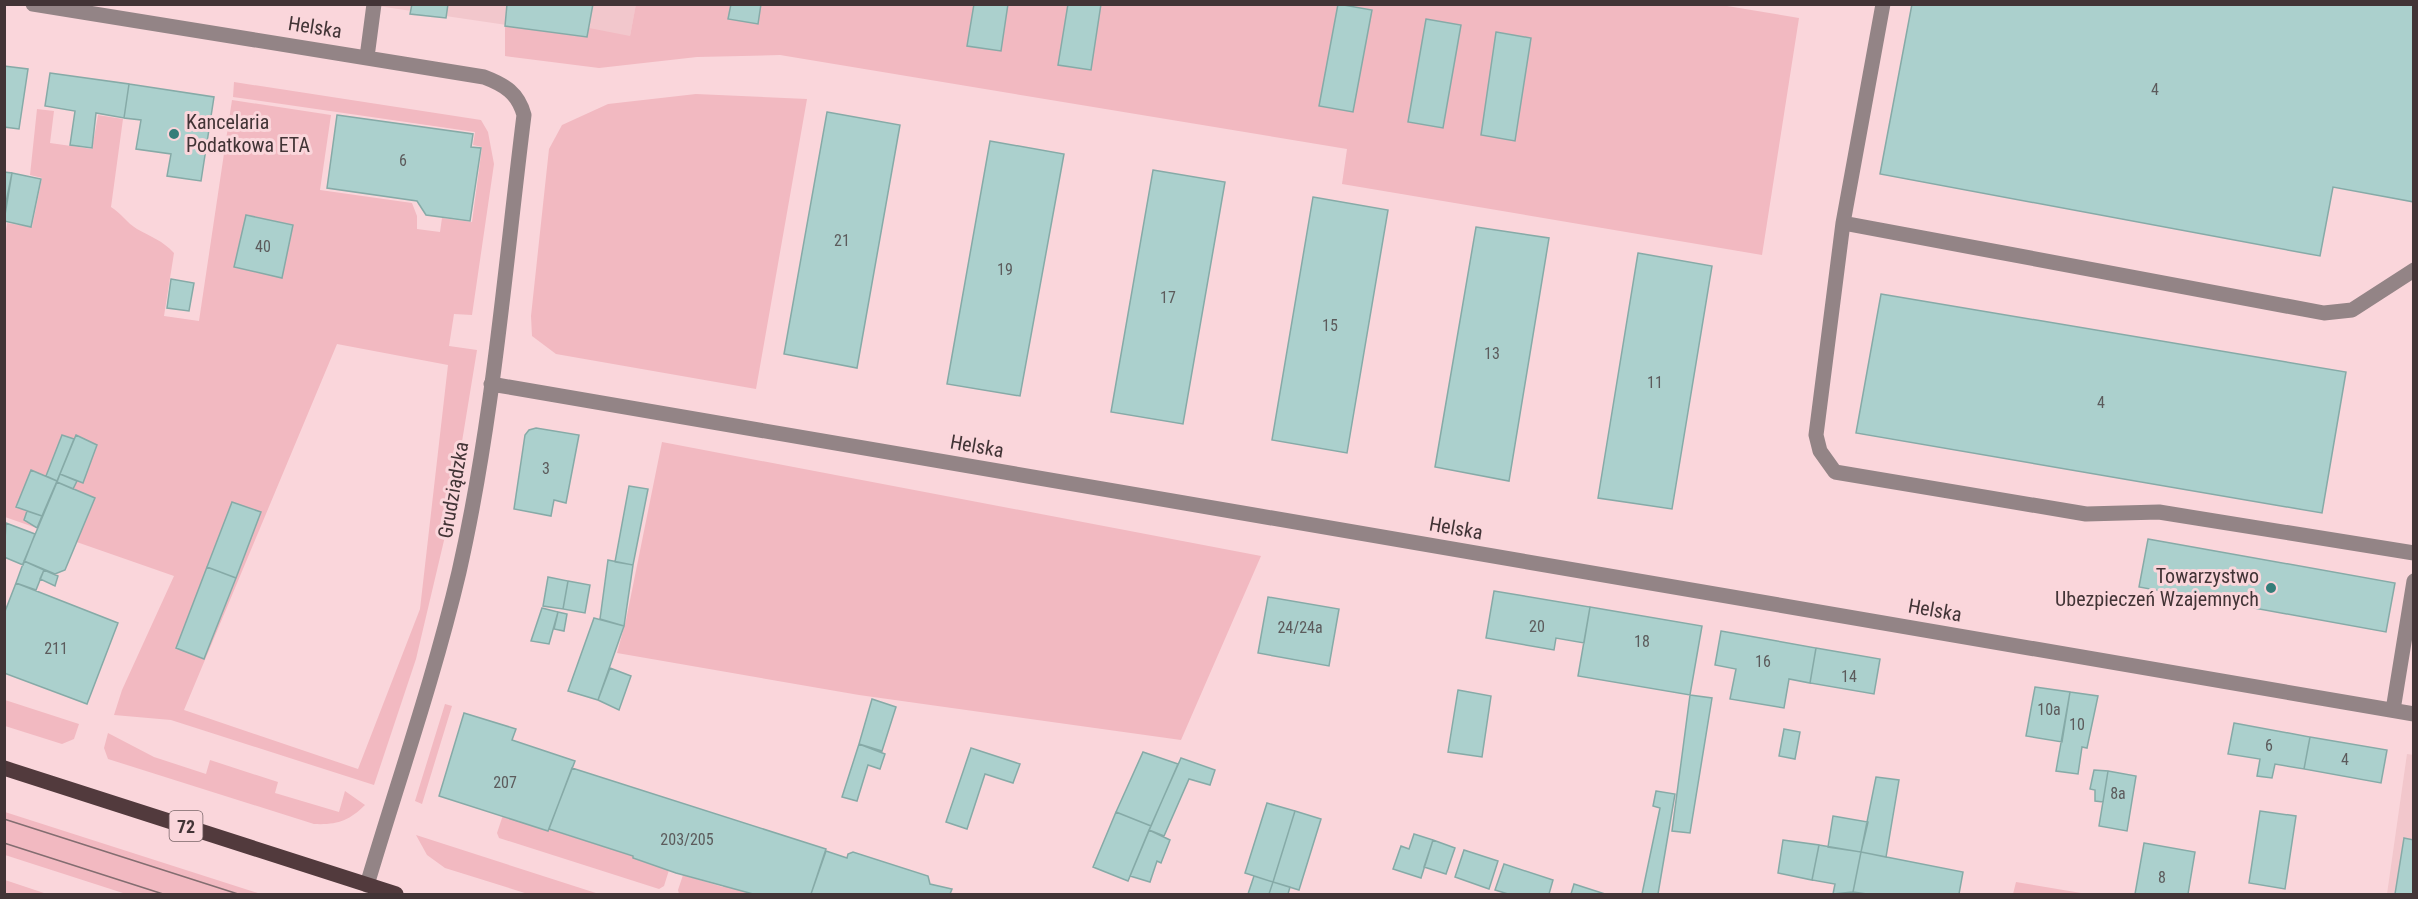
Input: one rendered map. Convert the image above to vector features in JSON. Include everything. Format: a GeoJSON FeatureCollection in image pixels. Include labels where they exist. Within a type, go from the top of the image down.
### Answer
{"type":"FeatureCollection","features":[{"type":"Feature","properties":{"kind":"main road","name":"72"},"geometry":{"type":"LineString","coordinates":[[4,768],[396,894]]}},
{"type":"Feature","properties":{"kind":"street","name":"Helska"},"geometry":{"type":"LineString","coordinates":[[33,4],[484,77],[501,84],[514,93]]}},
{"type":"Feature","properties":{"kind":"street"},"geometry":{"type":"LineString","coordinates":[[367,57],[374,4]]}},
{"type":"Feature","properties":{"kind":"street"},"geometry":{"type":"LineString","coordinates":[[1883,4],[1843,223],[1816,435],[1820,451],[1835,472],[2086,514],[2159,512],[2414,553]]}},
{"type":"Feature","properties":{"kind":"street","name":"Grudziądzka"},"geometry":{"type":"LineString","coordinates":[[367,885],[430,681],[459,572],[482,449],[524,115],[514,93]]}},
{"type":"Feature","properties":{"kind":"street"},"geometry":{"type":"LineString","coordinates":[[1843,223],[2324,313],[2352,310],[2414,270]]}},
{"type":"Feature","properties":{"kind":"street","name":"Helska"},"geometry":{"type":"LineString","coordinates":[[491,384],[2414,714]]}},
{"type":"Feature","properties":{"kind":"street"},"geometry":{"type":"LineString","coordinates":[[2393,710],[2414,581]]}},
{"type":"Feature","properties":{"kind":"shaded area"},"geometry":{"type":"Polygon","coordinates":[[[636,4],[1715,4],[1799,18],[1762,255],[1342,184],[1347,149],[780,55],[697,57],[599,68],[505,56],[505,26],[587,37],[589,28],[630,36],[636,4]]]}},
{"type":"Feature","properties":{"kind":"shaded area"},"geometry":{"type":"Polygon","coordinates":[[[371,5],[636,5],[630,36],[587,37],[371,5]]]}},
{"type":"Feature","properties":{"kind":"shaded area"},"geometry":{"type":"Polygon","coordinates":[[[234,82],[481,120],[488,132],[494,164],[472,315],[454,314],[449,346],[477,350],[450,515],[416,659],[374,785],[171,720],[114,715],[122,690],[174,576],[5,517],[5,237],[7,223],[32,227],[42,178],[30,175],[37,109],[54,111],[50,143],[92,149],[98,115],[123,119],[111,207],[133,227],[161,242],[174,253],[164,316],[199,321],[232,100],[331,115],[320,190],[412,203],[417,216],[417,229],[440,232],[442,218],[472,222],[482,147],[473,145],[475,132],[233,97],[234,82]],[[337,344],[184,710],[358,769],[420,609],[448,365],[337,344]]]}},
{"type":"Feature","properties":{"kind":"shaded area"},"geometry":{"type":"Polygon","coordinates":[[[696,94],[807,99],[756,389],[556,354],[532,336],[531,316],[549,149],[562,125],[608,104],[696,94]]]}},
{"type":"Feature","properties":{"kind":"shaded area"},"geometry":{"type":"Polygon","coordinates":[[[662,442],[1261,556],[1181,740],[859,695],[617,653],[626,620],[662,442]]]}},
{"type":"Feature","properties":{"kind":"shaded area"},"geometry":{"type":"Polygon","coordinates":[[[5,700],[79,724],[74,739],[62,744],[5,726],[5,700]]]}},
{"type":"Feature","properties":{"kind":"shaded area"},"geometry":{"type":"Polygon","coordinates":[[[445,704],[452,706],[422,804],[415,801],[445,704]]]}},
{"type":"Feature","properties":{"kind":"shaded area"},"geometry":{"type":"Polygon","coordinates":[[[108,733],[154,757],[206,774],[210,760],[278,782],[275,793],[339,812],[345,791],[365,805],[354,815],[342,821],[314,824],[108,759],[104,748],[108,733]]]}},
{"type":"Feature","properties":{"kind":"shaded area"},"geometry":{"type":"Polygon","coordinates":[[[2407,754],[2414,755],[2413,894],[2387,894],[2407,754]]]}},
{"type":"Feature","properties":{"kind":"shaded area"},"geometry":{"type":"Polygon","coordinates":[[[4,812],[261,894],[126,894],[5,855],[4,812]]]}},
{"type":"Feature","properties":{"kind":"shaded area"},"geometry":{"type":"Polygon","coordinates":[[[503,815],[633,856],[633,858],[669,870],[664,886],[659,889],[499,838],[497,833],[503,815]]]}},
{"type":"Feature","properties":{"kind":"shaded area"},"geometry":{"type":"Polygon","coordinates":[[[416,835],[599,894],[528,894],[445,868],[427,855],[416,835]]]}},
{"type":"Feature","properties":{"kind":"shaded area"},"geometry":{"type":"Polygon","coordinates":[[[683,875],[753,894],[679,894],[678,890],[683,875]]]}},
{"type":"Feature","properties":{"kind":"shaded area"},"geometry":{"type":"Polygon","coordinates":[[[5,880],[44,893],[5,894],[5,880]]]}},
{"type":"Feature","properties":{"kind":"shaded area"},"geometry":{"type":"Polygon","coordinates":[[[2016,882],[2087,894],[2013,894],[2016,882]]]}},
{"type":"Feature","properties":{"kind":"building"},"geometry":{"type":"Polygon","coordinates":[[[412,4],[448,4],[446,18],[410,14],[412,4]]]}},
{"type":"Feature","properties":{"kind":"building"},"geometry":{"type":"Polygon","coordinates":[[[507,4],[593,4],[587,37],[505,26],[507,4]]]}},
{"type":"Feature","properties":{"kind":"building"},"geometry":{"type":"Polygon","coordinates":[[[731,4],[761,4],[758,24],[728,19],[731,4]]]}},
{"type":"Feature","properties":{"kind":"building"},"geometry":{"type":"Polygon","coordinates":[[[974,4],[1008,4],[1001,51],[967,46],[974,4]]]}},
{"type":"Feature","properties":{"kind":"building"},"geometry":{"type":"Polygon","coordinates":[[[1068,4],[1101,4],[1091,70],[1058,65],[1068,4]]]}},
{"type":"Feature","properties":{"kind":"building"},"geometry":{"type":"Polygon","coordinates":[[[1338,4],[1372,10],[1353,112],[1319,106],[1338,4]]]}},
{"type":"Feature","properties":{"kind":"building"},"geometry":{"type":"Polygon","coordinates":[[[1912,4],[2414,4],[2414,202],[2333,187],[2320,256],[1880,174],[1912,4]]]}},
{"type":"Feature","properties":{"kind":"building"},"geometry":{"type":"Polygon","coordinates":[[[1426,19],[1461,25],[1443,128],[1408,122],[1426,19]]]}},
{"type":"Feature","properties":{"kind":"building"},"geometry":{"type":"Polygon","coordinates":[[[1496,32],[1531,38],[1515,141],[1481,135],[1496,32]]]}},
{"type":"Feature","properties":{"kind":"building"},"geometry":{"type":"Polygon","coordinates":[[[4,66],[28,69],[19,129],[4,127],[4,66]]]}},
{"type":"Feature","properties":{"kind":"building"},"geometry":{"type":"Polygon","coordinates":[[[50,73],[129,84],[124,118],[96,113],[92,148],[70,145],[75,111],[45,106],[50,73]]]}},
{"type":"Feature","properties":{"kind":"building","name":"Kancelaria Podatkowa ETA"},"geometry":{"type":"Polygon","coordinates":[[[129,84],[214,97],[201,181],[167,176],[171,154],[136,149],[141,120],[124,118],[129,84]]]}},
{"type":"Feature","properties":{"kind":"building"},"geometry":{"type":"Polygon","coordinates":[[[827,112],[900,125],[857,368],[784,354],[827,112]]]}},
{"type":"Feature","properties":{"kind":"building"},"geometry":{"type":"Polygon","coordinates":[[[337,115],[473,134],[471,147],[481,148],[470,221],[426,215],[417,201],[327,188],[337,115]]]}},
{"type":"Feature","properties":{"kind":"building"},"geometry":{"type":"Polygon","coordinates":[[[990,141],[1064,154],[1020,396],[947,384],[990,141]]]}},
{"type":"Feature","properties":{"kind":"building"},"geometry":{"type":"Polygon","coordinates":[[[1153,170],[1225,182],[1183,424],[1111,412],[1153,170]]]}},
{"type":"Feature","properties":{"kind":"building"},"geometry":{"type":"Polygon","coordinates":[[[4,172],[12,173],[4,212],[4,172]]]}},
{"type":"Feature","properties":{"kind":"building"},"geometry":{"type":"Polygon","coordinates":[[[12,173],[41,179],[31,227],[4,221],[12,173]]]}},
{"type":"Feature","properties":{"kind":"building"},"geometry":{"type":"Polygon","coordinates":[[[1313,197],[1388,210],[1347,453],[1272,440],[1313,197]]]}},
{"type":"Feature","properties":{"kind":"building"},"geometry":{"type":"Polygon","coordinates":[[[246,215],[293,225],[282,278],[234,267],[246,215]]]}},
{"type":"Feature","properties":{"kind":"building"},"geometry":{"type":"Polygon","coordinates":[[[1476,227],[1549,238],[1509,481],[1435,467],[1476,227]]]}},
{"type":"Feature","properties":{"kind":"building"},"geometry":{"type":"Polygon","coordinates":[[[1638,253],[1712,266],[1672,509],[1598,498],[1638,253]]]}},
{"type":"Feature","properties":{"kind":"building"},"geometry":{"type":"Polygon","coordinates":[[[171,279],[194,283],[189,311],[167,308],[171,279]]]}},
{"type":"Feature","properties":{"kind":"building"},"geometry":{"type":"Polygon","coordinates":[[[1881,294],[2346,372],[2322,513],[1856,433],[1881,294]]]}},
{"type":"Feature","properties":{"kind":"building"},"geometry":{"type":"Polygon","coordinates":[[[536,428],[579,435],[566,503],[554,500],[551,516],[514,509],[525,435],[529,430],[536,428]]]}},
{"type":"Feature","properties":{"kind":"building"},"geometry":{"type":"Polygon","coordinates":[[[62,435],[74,439],[57,481],[46,476],[62,435]]]}},
{"type":"Feature","properties":{"kind":"building"},"geometry":{"type":"Polygon","coordinates":[[[76,435],[97,445],[83,483],[60,474],[76,435]]]}},
{"type":"Feature","properties":{"kind":"building"},"geometry":{"type":"Polygon","coordinates":[[[31,470],[57,481],[42,516],[16,507],[31,470]]]}},
{"type":"Feature","properties":{"kind":"building"},"geometry":{"type":"Polygon","coordinates":[[[60,474],[77,481],[73,489],[57,482],[60,474]]]}},
{"type":"Feature","properties":{"kind":"building"},"geometry":{"type":"Polygon","coordinates":[[[57,482],[95,498],[65,570],[55,574],[24,561],[57,482]]]}},
{"type":"Feature","properties":{"kind":"building"},"geometry":{"type":"Polygon","coordinates":[[[629,486],[648,489],[633,565],[615,562],[629,486]]]}},
{"type":"Feature","properties":{"kind":"building"},"geometry":{"type":"Polygon","coordinates":[[[232,502],[261,512],[236,578],[207,567],[232,502]]]}},
{"type":"Feature","properties":{"kind":"building"},"geometry":{"type":"Polygon","coordinates":[[[27,511],[42,516],[37,528],[24,520],[27,511]]]}},
{"type":"Feature","properties":{"kind":"building"},"geometry":{"type":"Polygon","coordinates":[[[6,523],[35,534],[23,565],[4,557],[6,523]]]}},
{"type":"Feature","properties":{"kind":"building"},"geometry":{"type":"Polygon","coordinates":[[[2148,539],[2395,583],[2386,632],[2139,587],[2148,539]]]}},
{"type":"Feature","properties":{"kind":"building"},"geometry":{"type":"Polygon","coordinates":[[[608,560],[633,565],[624,626],[600,619],[608,560]]]}},
{"type":"Feature","properties":{"kind":"building"},"geometry":{"type":"Polygon","coordinates":[[[24,561],[44,570],[36,590],[16,583],[24,561]]]}},
{"type":"Feature","properties":{"kind":"building"},"geometry":{"type":"Polygon","coordinates":[[[207,567],[236,578],[204,659],[176,648],[207,567]]]}},
{"type":"Feature","properties":{"kind":"building"},"geometry":{"type":"Polygon","coordinates":[[[44,570],[58,576],[55,586],[40,579],[44,570]]]}},
{"type":"Feature","properties":{"kind":"building"},"geometry":{"type":"Polygon","coordinates":[[[548,577],[568,581],[563,609],[543,606],[548,577]]]}},
{"type":"Feature","properties":{"kind":"building"},"geometry":{"type":"Polygon","coordinates":[[[568,581],[590,585],[585,613],[563,609],[568,581]]]}},
{"type":"Feature","properties":{"kind":"building"},"geometry":{"type":"Polygon","coordinates":[[[16,583],[118,623],[87,704],[4,673],[4,614],[16,583]]]}},
{"type":"Feature","properties":{"kind":"building"},"geometry":{"type":"Polygon","coordinates":[[[1494,591],[1590,607],[1584,643],[1556,638],[1554,650],[1486,638],[1494,591]]]}},
{"type":"Feature","properties":{"kind":"building"},"geometry":{"type":"Polygon","coordinates":[[[1268,597],[1339,609],[1329,666],[1258,653],[1268,597]]]}},
{"type":"Feature","properties":{"kind":"building"},"geometry":{"type":"Polygon","coordinates":[[[1590,607],[1702,626],[1690,695],[1578,676],[1590,607]]]}},
{"type":"Feature","properties":{"kind":"building"},"geometry":{"type":"Polygon","coordinates":[[[542,608],[558,612],[549,644],[531,641],[542,608]]]}},
{"type":"Feature","properties":{"kind":"building"},"geometry":{"type":"Polygon","coordinates":[[[558,612],[567,614],[564,631],[554,629],[558,612]]]}},
{"type":"Feature","properties":{"kind":"building"},"geometry":{"type":"Polygon","coordinates":[[[594,618],[624,626],[598,700],[568,691],[594,618]]]}},
{"type":"Feature","properties":{"kind":"building"},"geometry":{"type":"Polygon","coordinates":[[[1721,631],[1816,648],[1810,683],[1789,679],[1784,708],[1730,699],[1736,669],[1715,665],[1721,631]]]}},
{"type":"Feature","properties":{"kind":"building"},"geometry":{"type":"Polygon","coordinates":[[[1816,648],[1880,659],[1874,694],[1810,683],[1816,648]]]}},
{"type":"Feature","properties":{"kind":"building"},"geometry":{"type":"Polygon","coordinates":[[[610,668],[631,676],[619,710],[598,700],[610,668]]]}},
{"type":"Feature","properties":{"kind":"building"},"geometry":{"type":"Polygon","coordinates":[[[2035,687],[2070,692],[2062,742],[2026,736],[2035,687]]]}},
{"type":"Feature","properties":{"kind":"building"},"geometry":{"type":"Polygon","coordinates":[[[1458,690],[1491,696],[1482,757],[1448,752],[1458,690]]]}},
{"type":"Feature","properties":{"kind":"building"},"geometry":{"type":"Polygon","coordinates":[[[2070,692],[2098,696],[2087,748],[2082,747],[2078,774],[2056,771],[2070,692]]]}},
{"type":"Feature","properties":{"kind":"building"},"geometry":{"type":"Polygon","coordinates":[[[1690,695],[1712,698],[1690,833],[1672,831],[1690,695]]]}},
{"type":"Feature","properties":{"kind":"building"},"geometry":{"type":"Polygon","coordinates":[[[872,699],[896,707],[882,751],[859,744],[872,699]]]}},
{"type":"Feature","properties":{"kind":"building"},"geometry":{"type":"Polygon","coordinates":[[[464,713],[516,729],[512,740],[575,761],[548,831],[439,796],[464,713]]]}},
{"type":"Feature","properties":{"kind":"building"},"geometry":{"type":"Polygon","coordinates":[[[2234,723],[2310,737],[2304,769],[2275,764],[2272,778],[2257,776],[2260,759],[2228,754],[2234,723]]]}},
{"type":"Feature","properties":{"kind":"building"},"geometry":{"type":"Polygon","coordinates":[[[1784,729],[1800,732],[1795,759],[1779,756],[1784,729]]]}},
{"type":"Feature","properties":{"kind":"building"},"geometry":{"type":"Polygon","coordinates":[[[2310,737],[2387,750],[2381,783],[2304,769],[2310,737]]]}},
{"type":"Feature","properties":{"kind":"building"},"geometry":{"type":"Polygon","coordinates":[[[859,744],[885,754],[880,769],[868,765],[857,801],[842,797],[859,744]]]}},
{"type":"Feature","properties":{"kind":"building"},"geometry":{"type":"Polygon","coordinates":[[[971,748],[1020,764],[1013,783],[985,774],[967,829],[946,822],[971,748]]]}},
{"type":"Feature","properties":{"kind":"building"},"geometry":{"type":"Polygon","coordinates":[[[1143,752],[1178,764],[1151,826],[1116,812],[1143,752]]]}},
{"type":"Feature","properties":{"kind":"building"},"geometry":{"type":"Polygon","coordinates":[[[1181,758],[1215,770],[1210,785],[1189,779],[1164,836],[1149,830],[1181,758]]]}},
{"type":"Feature","properties":{"kind":"building"},"geometry":{"type":"Polygon","coordinates":[[[572,768],[826,849],[811,894],[753,894],[676,873],[633,858],[633,856],[549,829],[572,768]]]}},
{"type":"Feature","properties":{"kind":"building"},"geometry":{"type":"Polygon","coordinates":[[[2094,770],[2108,771],[2103,802],[2095,801],[2095,790],[2090,789],[2094,770]]]}},
{"type":"Feature","properties":{"kind":"building"},"geometry":{"type":"Polygon","coordinates":[[[2108,771],[2136,776],[2127,831],[2099,826],[2108,771]]]}},
{"type":"Feature","properties":{"kind":"building"},"geometry":{"type":"Polygon","coordinates":[[[1876,777],[1899,780],[1886,857],[1861,852],[1876,777]]]}},
{"type":"Feature","properties":{"kind":"building"},"geometry":{"type":"Polygon","coordinates":[[[1656,791],[1675,794],[1658,894],[1642,894],[1660,808],[1653,806],[1656,791]]]}},
{"type":"Feature","properties":{"kind":"building"},"geometry":{"type":"Polygon","coordinates":[[[1267,803],[1295,811],[1273,882],[1245,873],[1267,803]]]}},
{"type":"Feature","properties":{"kind":"building"},"geometry":{"type":"Polygon","coordinates":[[[1295,811],[1321,819],[1299,890],[1273,882],[1295,811]]]}},
{"type":"Feature","properties":{"kind":"building"},"geometry":{"type":"Polygon","coordinates":[[[2260,811],[2296,816],[2285,889],[2249,883],[2260,811]]]}},
{"type":"Feature","properties":{"kind":"building"},"geometry":{"type":"Polygon","coordinates":[[[1116,812],[1151,826],[1128,881],[1093,867],[1116,812]]]}},
{"type":"Feature","properties":{"kind":"building"},"geometry":{"type":"Polygon","coordinates":[[[1833,816],[1868,822],[1861,852],[1828,847],[1833,816]]]}},
{"type":"Feature","properties":{"kind":"building"},"geometry":{"type":"Polygon","coordinates":[[[1149,830],[1170,840],[1161,863],[1157,861],[1150,882],[1130,876],[1149,830]]]}},
{"type":"Feature","properties":{"kind":"building"},"geometry":{"type":"Polygon","coordinates":[[[1414,834],[1433,840],[1421,878],[1393,869],[1401,846],[1409,849],[1414,834]]]}},
{"type":"Feature","properties":{"kind":"building"},"geometry":{"type":"Polygon","coordinates":[[[2404,838],[2414,840],[2414,894],[2395,894],[2404,838]]]}},
{"type":"Feature","properties":{"kind":"building"},"geometry":{"type":"Polygon","coordinates":[[[1433,840],[1455,848],[1446,874],[1424,867],[1433,840]]]}},
{"type":"Feature","properties":{"kind":"building"},"geometry":{"type":"Polygon","coordinates":[[[1783,840],[1819,845],[1812,880],[1778,873],[1783,840]]]}},
{"type":"Feature","properties":{"kind":"building"},"geometry":{"type":"Polygon","coordinates":[[[2144,843],[2195,852],[2188,894],[2135,894],[2144,843]]]}},
{"type":"Feature","properties":{"kind":"building"},"geometry":{"type":"Polygon","coordinates":[[[1819,845],[1861,852],[1853,892],[1833,894],[1835,884],[1812,880],[1819,845]]]}},
{"type":"Feature","properties":{"kind":"building"},"geometry":{"type":"Polygon","coordinates":[[[1464,850],[1498,861],[1489,889],[1455,877],[1464,850]]]}},
{"type":"Feature","properties":{"kind":"building"},"geometry":{"type":"Polygon","coordinates":[[[826,851],[847,858],[848,854],[853,852],[928,876],[930,884],[952,889],[950,894],[811,894],[826,851]]]}},
{"type":"Feature","properties":{"kind":"building"},"geometry":{"type":"Polygon","coordinates":[[[1861,852],[1963,872],[1959,894],[1853,892],[1861,852]]]}},
{"type":"Feature","properties":{"kind":"building"},"geometry":{"type":"Polygon","coordinates":[[[1504,864],[1553,880],[1549,894],[1508,894],[1495,890],[1504,864]]]}},
{"type":"Feature","properties":{"kind":"building"},"geometry":{"type":"Polygon","coordinates":[[[1254,876],[1273,882],[1269,894],[1248,894],[1254,876]]]}},
{"type":"Feature","properties":{"kind":"building"},"geometry":{"type":"Polygon","coordinates":[[[1273,882],[1290,887],[1288,894],[1269,894],[1273,882]]]}},
{"type":"Feature","properties":{"kind":"building"},"geometry":{"type":"Polygon","coordinates":[[[1574,884],[1605,894],[1571,894],[1574,884]]]}},
{"type":"Feature","properties":{"kind":"tram line"},"geometry":{"type":"LineString","coordinates":[[4,819],[238,894]]}},
{"type":"Feature","properties":{"kind":"tram line"},"geometry":{"type":"LineString","coordinates":[[4,843],[163,894]]}},
{"type":"Feature","properties":{"kind":"place","name":"Kancelaria Podatkowa ETA"},"geometry":{"type":"Point","coordinates":[174,134]}},
{"type":"Feature","properties":{"kind":"place","name":"Towarzystwo Ubezpieczeń Wzajemnych"},"geometry":{"type":"Point","coordinates":[2271,588]}}]}
